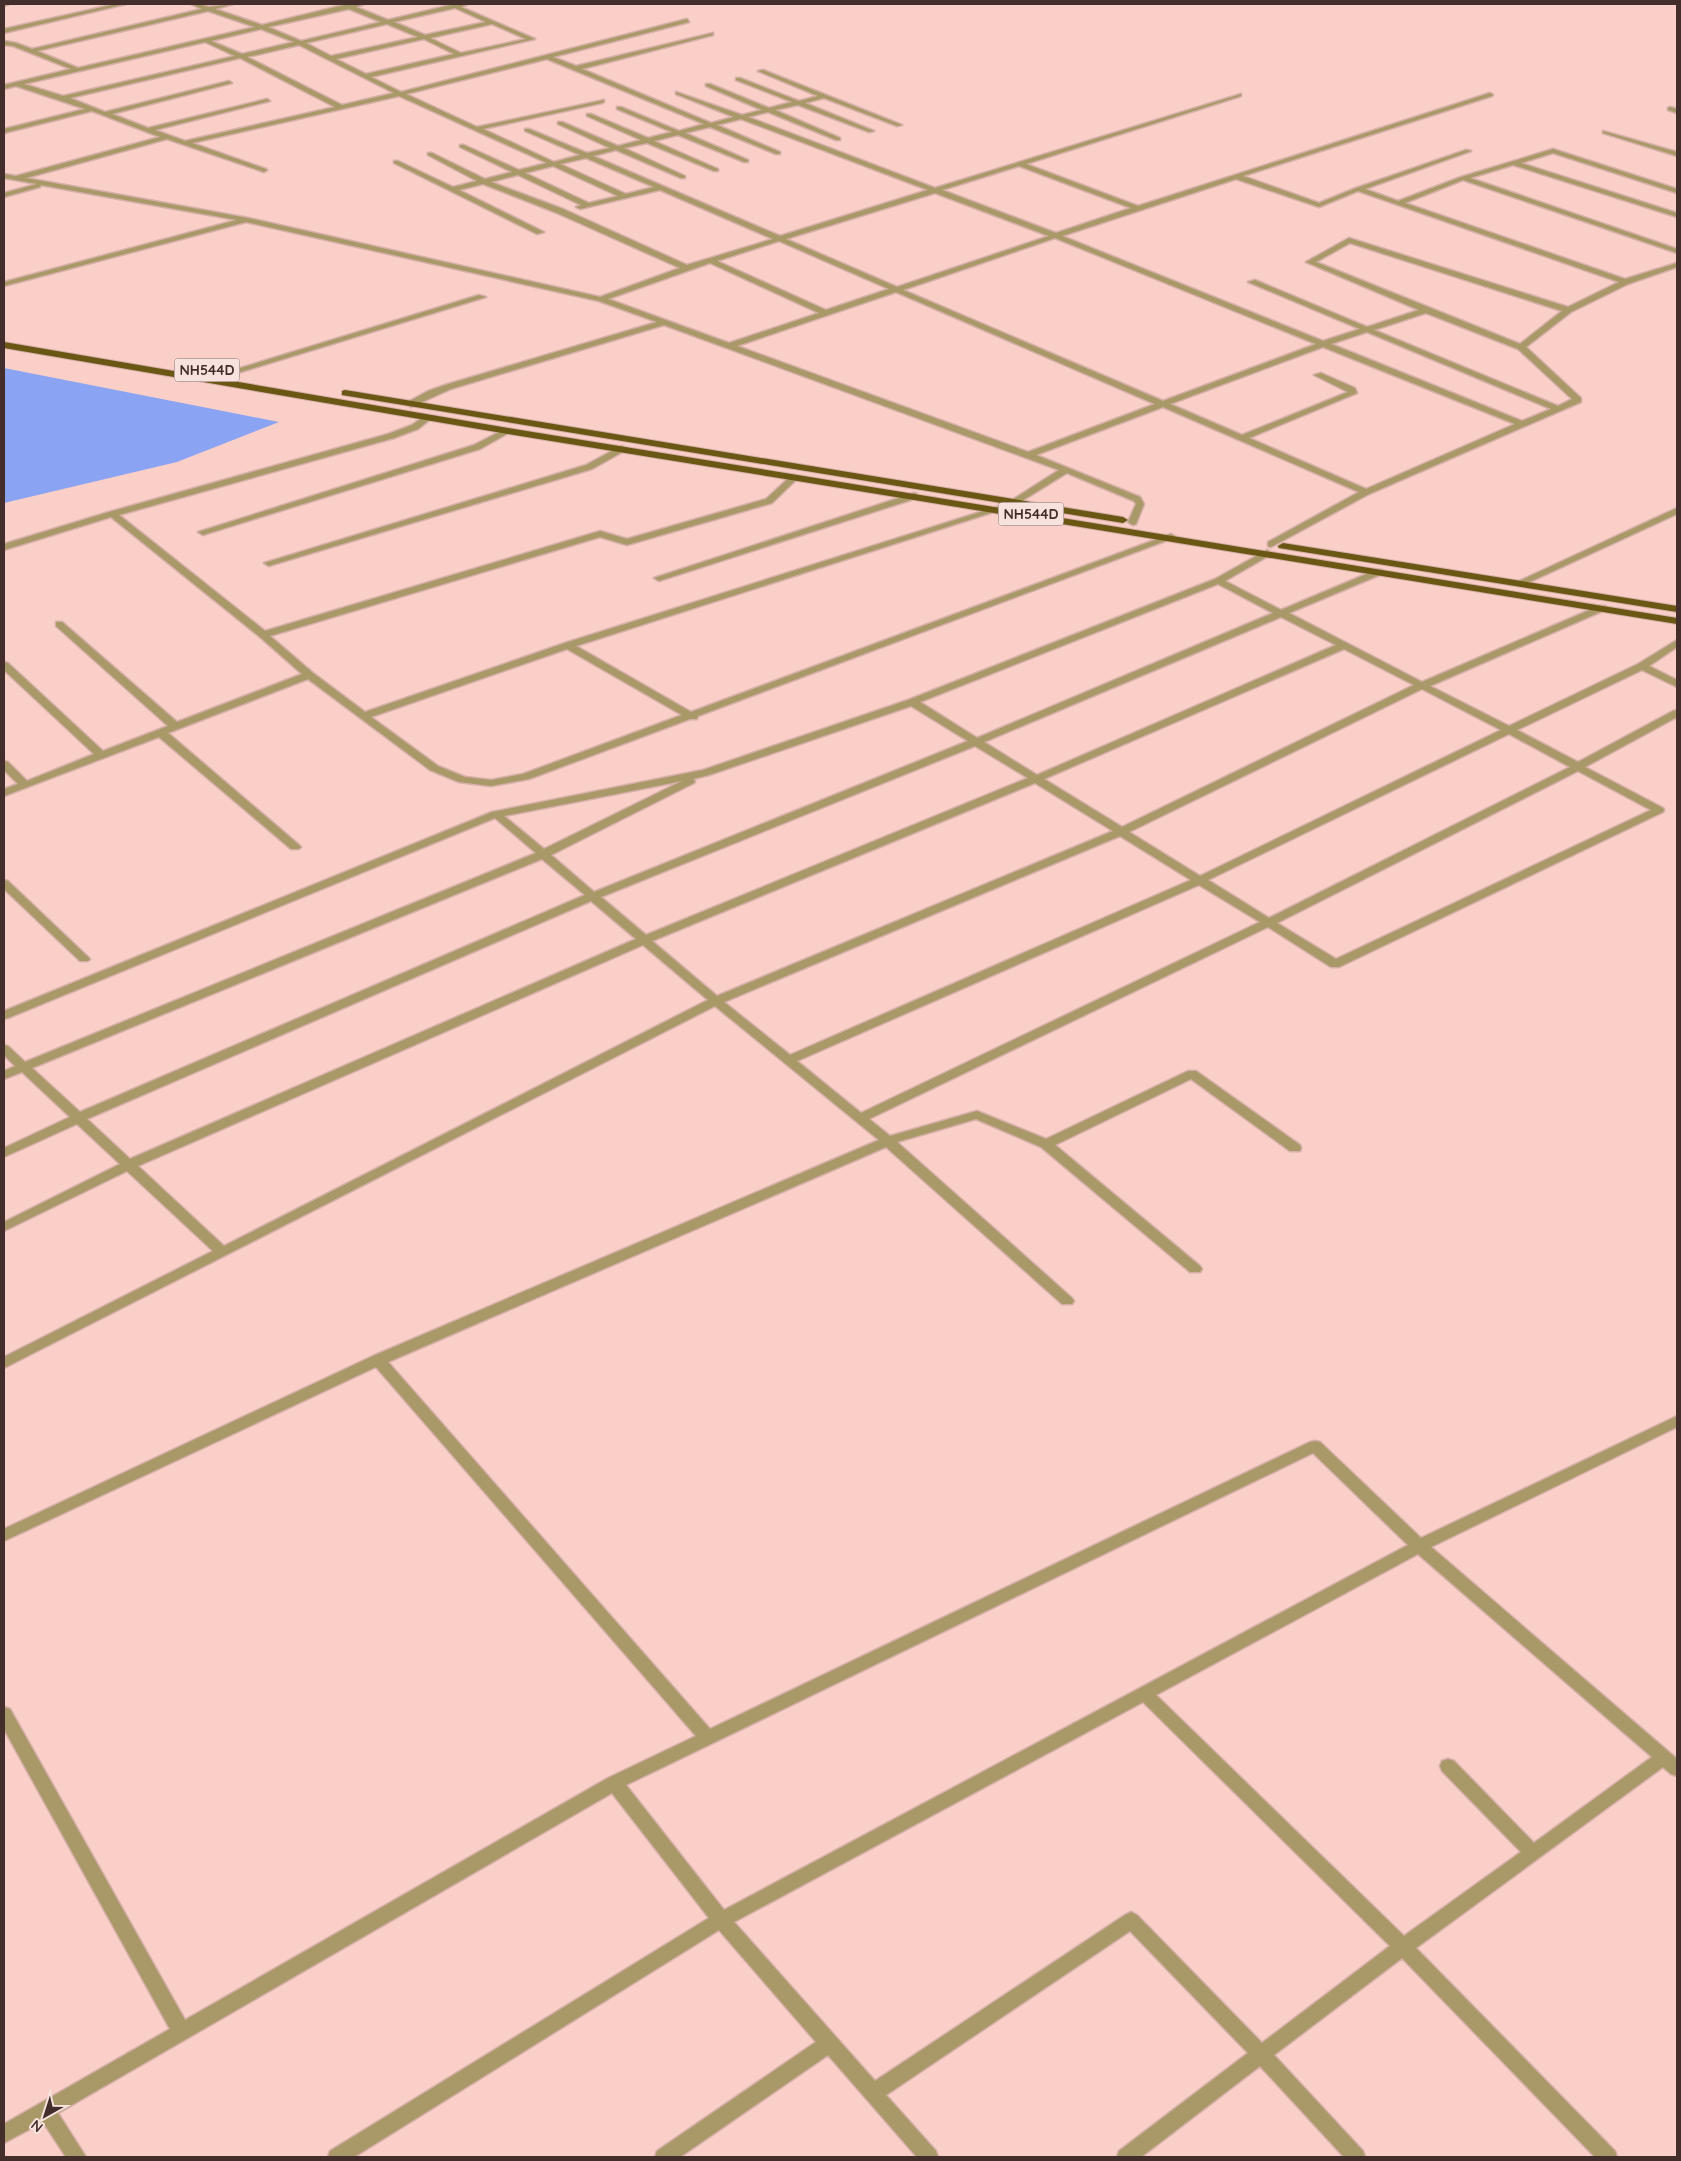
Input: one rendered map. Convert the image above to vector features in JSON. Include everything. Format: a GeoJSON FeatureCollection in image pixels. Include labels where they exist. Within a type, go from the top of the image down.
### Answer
{"type":"FeatureCollection","features":[{"type":"Feature","properties":{"kind":"highway","name":"NH544D"},"geometry":{"type":"LineString","coordinates":[[4,337],[190,367]]}},
{"type":"Feature","properties":{"kind":"highway","name":"NH544D"},"geometry":{"type":"LineString","coordinates":[[4,345],[508,431],[914,496],[999,509],[1174,531],[1520,583],[1677,609]]}},
{"type":"Feature","properties":{"kind":"highway","name":"NH544D"},"geometry":{"type":"LineString","coordinates":[[223,372],[247,376]]}},
{"type":"Feature","properties":{"kind":"highway","name":"NH544D"},"geometry":{"type":"LineString","coordinates":[[332,391],[1138,522]]}},
{"type":"Feature","properties":{"kind":"highway","name":"NH544D"},"geometry":{"type":"LineString","coordinates":[[1267,546],[1379,572],[1677,621]]}},
{"type":"Feature","properties":{"kind":"street"},"geometry":{"type":"LineString","coordinates":[[4,31],[123,4]]}},
{"type":"Feature","properties":{"kind":"street"},"geometry":{"type":"LineString","coordinates":[[194,4],[299,42],[400,94],[624,196]]}},
{"type":"Feature","properties":{"kind":"street"},"geometry":{"type":"LineString","coordinates":[[32,51],[230,4]]}},
{"type":"Feature","properties":{"kind":"street"},"geometry":{"type":"LineString","coordinates":[[4,87],[264,28],[347,5],[361,4]]}},
{"type":"Feature","properties":{"kind":"street"},"geometry":{"type":"LineString","coordinates":[[63,98],[465,4]]}},
{"type":"Feature","properties":{"kind":"street"},"geometry":{"type":"LineString","coordinates":[[347,5],[424,37],[460,55]]}},
{"type":"Feature","properties":{"kind":"street"},"geometry":{"type":"LineString","coordinates":[[366,76],[532,39],[455,6]]}},
{"type":"Feature","properties":{"kind":"street"},"geometry":{"type":"LineString","coordinates":[[185,144],[400,94],[687,21]]}},
{"type":"Feature","properties":{"kind":"street"},"geometry":{"type":"LineString","coordinates":[[331,58],[492,22]]}},
{"type":"Feature","properties":{"kind":"street"},"geometry":{"type":"LineString","coordinates":[[574,68],[711,34]]}},
{"type":"Feature","properties":{"kind":"street"},"geometry":{"type":"LineString","coordinates":[[207,41],[340,107]]}},
{"type":"Feature","properties":{"kind":"street"},"geometry":{"type":"LineString","coordinates":[[4,43],[14,44],[78,70]]}},
{"type":"Feature","properties":{"kind":"street"},"geometry":{"type":"LineString","coordinates":[[546,56],[778,154]]}},
{"type":"Feature","properties":{"kind":"street"},"geometry":{"type":"LineString","coordinates":[[761,71],[899,125]]}},
{"type":"Feature","properties":{"kind":"street"},"geometry":{"type":"LineString","coordinates":[[4,79],[63,98],[185,144],[264,170]]}},
{"type":"Feature","properties":{"kind":"street"},"geometry":{"type":"LineString","coordinates":[[738,79],[871,131]]}},
{"type":"Feature","properties":{"kind":"street"},"geometry":{"type":"LineString","coordinates":[[104,114],[229,83]]}},
{"type":"Feature","properties":{"kind":"street"},"geometry":{"type":"LineString","coordinates":[[708,85],[838,139]]}},
{"type":"Feature","properties":{"kind":"street"},"geometry":{"type":"LineString","coordinates":[[678,93],[739,118],[808,144],[822,147],[1056,236],[1521,424]]}},
{"type":"Feature","properties":{"kind":"street"},"geometry":{"type":"LineString","coordinates":[[601,299],[687,268],[782,240],[1239,95]]}},
{"type":"Feature","properties":{"kind":"street"},"geometry":{"type":"LineString","coordinates":[[728,346],[1138,208],[1490,95]]}},
{"type":"Feature","properties":{"kind":"street"},"geometry":{"type":"LineString","coordinates":[[453,189],[826,96]]}},
{"type":"Feature","properties":{"kind":"street"},"geometry":{"type":"LineString","coordinates":[[147,130],[267,101]]}},
{"type":"Feature","properties":{"kind":"street"},"geometry":{"type":"LineString","coordinates":[[476,129],[602,101]]}},
{"type":"Feature","properties":{"kind":"street"},"geometry":{"type":"LineString","coordinates":[[619,108],[746,161]]}},
{"type":"Feature","properties":{"kind":"street"},"geometry":{"type":"LineString","coordinates":[[4,131],[92,109]]}},
{"type":"Feature","properties":{"kind":"street"},"geometry":{"type":"LineString","coordinates":[[589,115],[716,170]]}},
{"type":"Feature","properties":{"kind":"street"},"geometry":{"type":"LineString","coordinates":[[560,123],[683,177]]}},
{"type":"Feature","properties":{"kind":"street"},"geometry":{"type":"LineString","coordinates":[[527,130],[1366,492]]}},
{"type":"Feature","properties":{"kind":"street"},"geometry":{"type":"LineString","coordinates":[[1605,132],[1677,154]]}},
{"type":"Feature","properties":{"kind":"street"},"geometry":{"type":"LineString","coordinates":[[14,179],[167,137]]}},
{"type":"Feature","properties":{"kind":"street"},"geometry":{"type":"LineString","coordinates":[[462,146],[588,205]]}},
{"type":"Feature","properties":{"kind":"street"},"geometry":{"type":"LineString","coordinates":[[1238,177],[1319,205],[1358,189],[1468,151]]}},
{"type":"Feature","properties":{"kind":"street"},"geometry":{"type":"LineString","coordinates":[[1398,203],[1463,178],[1553,151],[1677,191]]}},
{"type":"Feature","properties":{"kind":"street"},"geometry":{"type":"LineString","coordinates":[[430,154],[485,182],[560,211],[687,268]]}},
{"type":"Feature","properties":{"kind":"street"},"geometry":{"type":"LineString","coordinates":[[396,162],[540,232]]}},
{"type":"Feature","properties":{"kind":"street"},"geometry":{"type":"LineString","coordinates":[[1514,163],[1677,214]]}},
{"type":"Feature","properties":{"kind":"street"},"geometry":{"type":"LineString","coordinates":[[1018,164],[1138,208]]}},
{"type":"Feature","properties":{"kind":"street"},"geometry":{"type":"LineString","coordinates":[[4,176],[248,220],[601,299],[1028,455],[1137,499],[1140,504],[1138,522]]}},
{"type":"Feature","properties":{"kind":"street"},"geometry":{"type":"LineString","coordinates":[[1463,178],[1677,251]]}},
{"type":"Feature","properties":{"kind":"street"},"geometry":{"type":"LineString","coordinates":[[4,195],[43,184]]}},
{"type":"Feature","properties":{"kind":"street"},"geometry":{"type":"LineString","coordinates":[[560,211],[660,188]]}},
{"type":"Feature","properties":{"kind":"street"},"geometry":{"type":"LineString","coordinates":[[1358,189],[1625,282]]}},
{"type":"Feature","properties":{"kind":"street"},"geometry":{"type":"LineString","coordinates":[[4,284],[248,220]]}},
{"type":"Feature","properties":{"kind":"street"},"geometry":{"type":"LineString","coordinates":[[4,1075],[544,854],[705,773],[912,702],[1218,581],[1267,546],[1366,492],[1578,400],[1521,346],[1426,310],[1310,262],[1349,240],[1568,310]]}},
{"type":"Feature","properties":{"kind":"street"},"geometry":{"type":"LineString","coordinates":[[711,261],[826,313]]}},
{"type":"Feature","properties":{"kind":"street"},"geometry":{"type":"LineString","coordinates":[[1521,346],[1568,310],[1625,282],[1677,265]]}},
{"type":"Feature","properties":{"kind":"street"},"geometry":{"type":"LineString","coordinates":[[1252,282],[1557,408]]}},
{"type":"Feature","properties":{"kind":"street"},"geometry":{"type":"LineString","coordinates":[[223,372],[482,297]]}},
{"type":"Feature","properties":{"kind":"street"},"geometry":{"type":"LineString","coordinates":[[1028,455],[1323,344],[1426,310]]}},
{"type":"Feature","properties":{"kind":"street"},"geometry":{"type":"LineString","coordinates":[[411,404],[448,386],[665,322]]}},
{"type":"Feature","properties":{"kind":"street"},"geometry":{"type":"LineString","coordinates":[[1240,439],[1352,393],[1352,390],[1318,375]]}},
{"type":"Feature","properties":{"kind":"street"},"geometry":{"type":"LineString","coordinates":[[4,547],[112,514],[391,436],[415,427],[429,417]]}},
{"type":"Feature","properties":{"kind":"street"},"geometry":{"type":"LineString","coordinates":[[204,532],[477,447],[508,431]]}},
{"type":"Feature","properties":{"kind":"street"},"geometry":{"type":"LineString","coordinates":[[269,563],[589,467],[621,449]]}},
{"type":"Feature","properties":{"kind":"street"},"geometry":{"type":"LineString","coordinates":[[1016,502],[1066,470]]}},
{"type":"Feature","properties":{"kind":"street"},"geometry":{"type":"LineString","coordinates":[[263,635],[600,534],[628,542],[769,502],[794,477]]}},
{"type":"Feature","properties":{"kind":"street"},"geometry":{"type":"LineString","coordinates":[[659,578],[914,496]]}},
{"type":"Feature","properties":{"kind":"street"},"geometry":{"type":"LineString","coordinates":[[363,716],[568,645],[999,509]]}},
{"type":"Feature","properties":{"kind":"street"},"geometry":{"type":"LineString","coordinates":[[1520,583],[1677,511]]}},
{"type":"Feature","properties":{"kind":"street"},"geometry":{"type":"LineString","coordinates":[[112,514],[263,635],[308,675],[434,768],[463,780],[491,783],[525,778],[693,717],[1174,531]]}},
{"type":"Feature","properties":{"kind":"street"},"geometry":{"type":"LineString","coordinates":[[4,1152],[78,1118],[593,896],[975,742],[1379,572]]}},
{"type":"Feature","properties":{"kind":"street"},"geometry":{"type":"LineString","coordinates":[[912,702],[1335,964],[1659,810],[1423,685],[1218,581]]}},
{"type":"Feature","properties":{"kind":"street"},"geometry":{"type":"LineString","coordinates":[[4,1363],[716,1001],[1120,832],[1423,685],[1602,608]]}},
{"type":"Feature","properties":{"kind":"street"},"geometry":{"type":"LineString","coordinates":[[59,624],[176,727]]}},
{"type":"Feature","properties":{"kind":"street"},"geometry":{"type":"LineString","coordinates":[[789,1060],[1200,880],[1642,666],[1677,643]]}},
{"type":"Feature","properties":{"kind":"street"},"geometry":{"type":"LineString","coordinates":[[568,645],[693,717]]}},
{"type":"Feature","properties":{"kind":"street"},"geometry":{"type":"LineString","coordinates":[[4,1227],[128,1164],[644,940],[1036,779],[1344,646]]}},
{"type":"Feature","properties":{"kind":"street"},"geometry":{"type":"LineString","coordinates":[[4,665],[102,756]]}},
{"type":"Feature","properties":{"kind":"street"},"geometry":{"type":"LineString","coordinates":[[1642,666],[1677,684]]}},
{"type":"Feature","properties":{"kind":"street"},"geometry":{"type":"LineString","coordinates":[[4,793],[308,675]]}},
{"type":"Feature","properties":{"kind":"street"},"geometry":{"type":"LineString","coordinates":[[860,1118],[1270,923],[1578,767],[1677,712]]}},
{"type":"Feature","properties":{"kind":"street"},"geometry":{"type":"LineString","coordinates":[[161,733],[296,847]]}},
{"type":"Feature","properties":{"kind":"street"},"geometry":{"type":"LineString","coordinates":[[4,764],[25,785]]}},
{"type":"Feature","properties":{"kind":"street"},"geometry":{"type":"LineString","coordinates":[[4,1014],[496,814],[705,773]]}},
{"type":"Feature","properties":{"kind":"street"},"geometry":{"type":"LineString","coordinates":[[496,814],[716,1001],[888,1141],[1066,1301]]}},
{"type":"Feature","properties":{"kind":"street"},"geometry":{"type":"LineString","coordinates":[[4,883],[84,959]]}},
{"type":"Feature","properties":{"kind":"street"},"geometry":{"type":"LineString","coordinates":[[4,1048],[222,1251]]}},
{"type":"Feature","properties":{"kind":"street"},"geometry":{"type":"LineString","coordinates":[[1046,1144],[1192,1074],[1295,1148]]}},
{"type":"Feature","properties":{"kind":"street"},"geometry":{"type":"LineString","coordinates":[[4,1535],[378,1360],[888,1141],[977,1115],[1046,1144],[1195,1269]]}},
{"type":"Feature","properties":{"kind":"street"},"geometry":{"type":"LineString","coordinates":[[378,1360],[707,1737]]}},
{"type":"Feature","properties":{"kind":"street"},"geometry":{"type":"LineString","coordinates":[[337,2157],[721,1920],[1419,1546],[1677,1421]]}},
{"type":"Feature","properties":{"kind":"street"},"geometry":{"type":"LineString","coordinates":[[4,2134],[614,1783],[1315,1446],[1419,1546],[1671,1763],[1532,1852],[1403,1947],[1126,2157]]}},
{"type":"Feature","properties":{"kind":"street"},"geometry":{"type":"LineString","coordinates":[[1145,1694],[1403,1947],[1608,2157]]}},
{"type":"Feature","properties":{"kind":"street"},"geometry":{"type":"LineString","coordinates":[[4,1714],[181,2031]]}},
{"type":"Feature","properties":{"kind":"street"},"geometry":{"type":"LineString","coordinates":[[1448,1766],[1532,1852]]}},
{"type":"Feature","properties":{"kind":"street"},"geometry":{"type":"LineString","coordinates":[[614,1783],[721,1920],[929,2157]]}},
{"type":"Feature","properties":{"kind":"street"},"geometry":{"type":"LineString","coordinates":[[873,2093],[1131,1920],[1261,2054],[1356,2157]]}},
{"type":"Feature","properties":{"kind":"street"},"geometry":{"type":"LineString","coordinates":[[664,2157],[828,2044]]}},
{"type":"Feature","properties":{"kind":"street"},"geometry":{"type":"LineString","coordinates":[[45,2109],[76,2157]]}},
{"type":"Feature","properties":{"kind":"water"},"geometry":{"type":"Polygon","coordinates":[[[4,368],[279,422],[177,462],[4,503],[4,368]]]}}]}
